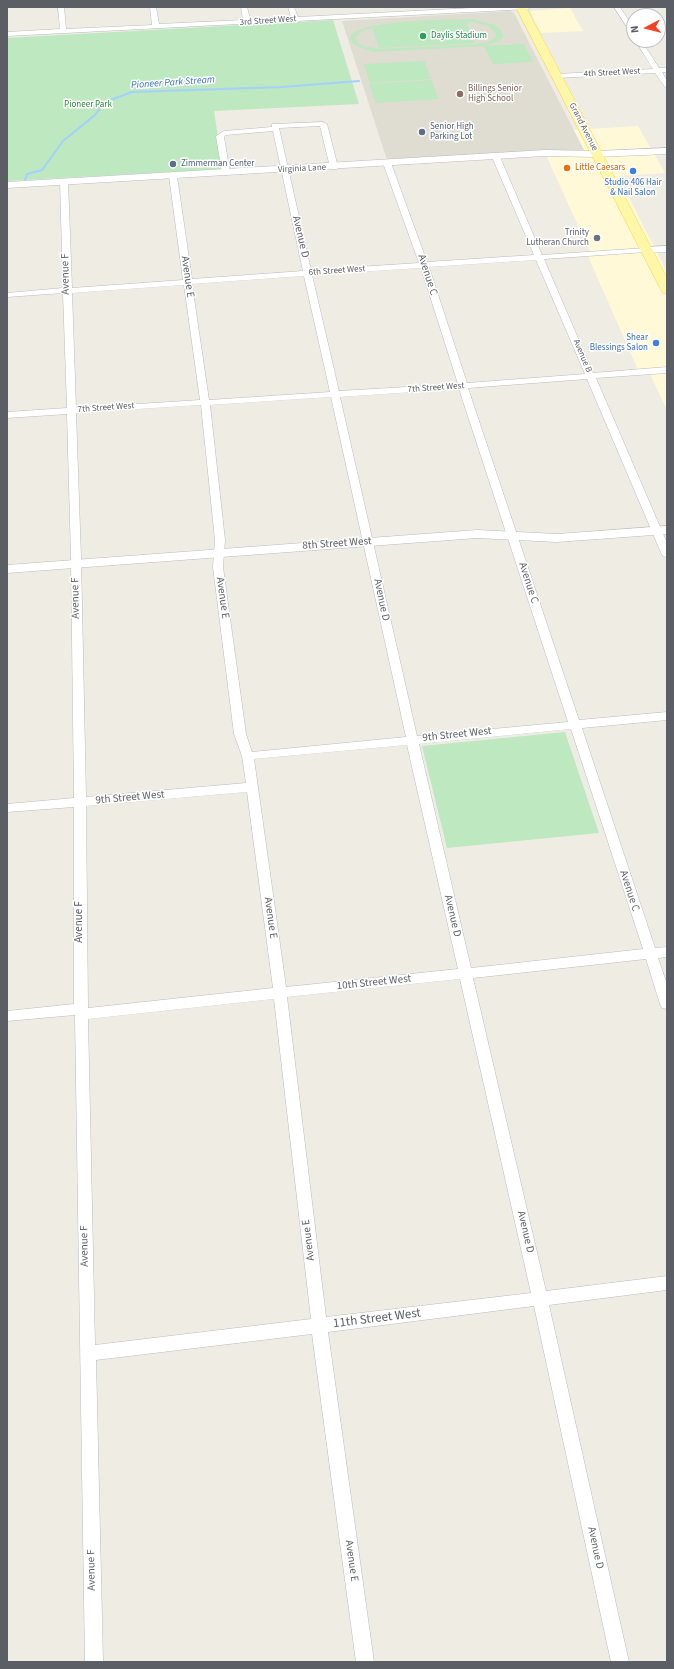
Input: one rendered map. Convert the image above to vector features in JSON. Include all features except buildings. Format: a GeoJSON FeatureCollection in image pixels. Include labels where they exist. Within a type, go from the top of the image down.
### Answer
{"type":"FeatureCollection","features":[{"type":"Feature","properties":{"kind":"main road","name":"Grand Avenue"},"geometry":{"type":"LineString","coordinates":[[521,7],[667,290]]}},
{"type":"Feature","properties":{"kind":"street"},"geometry":{"type":"LineString","coordinates":[[61,7],[63,31]]}},
{"type":"Feature","properties":{"kind":"street"},"geometry":{"type":"LineString","coordinates":[[153,7],[156,27]]}},
{"type":"Feature","properties":{"kind":"street"},"geometry":{"type":"LineString","coordinates":[[244,7],[247,22]]}},
{"type":"Feature","properties":{"kind":"street"},"geometry":{"type":"LineString","coordinates":[[292,7],[295,19]]}},
{"type":"Feature","properties":{"kind":"street","name":"3rd Street West"},"geometry":{"type":"LineString","coordinates":[[7,34],[247,22],[340,14],[528,7]]}},
{"type":"Feature","properties":{"kind":"street"},"geometry":{"type":"LineString","coordinates":[[617,7],[626,21]]}},
{"type":"Feature","properties":{"kind":"street"},"geometry":{"type":"LineString","coordinates":[[643,48],[667,86]]}},
{"type":"Feature","properties":{"kind":"street","name":"4th Street West"},"geometry":{"type":"LineString","coordinates":[[557,76],[667,70]]}},
{"type":"Feature","properties":{"kind":"street"},"geometry":{"type":"LineString","coordinates":[[226,173],[220,136],[224,133],[322,124],[334,167]]}},
{"type":"Feature","properties":{"kind":"street","name":"Avenue D"},"geometry":{"type":"LineString","coordinates":[[275,128],[412,740],[540,1299],[620,1662]]}},
{"type":"Feature","properties":{"kind":"street","name":"Virginia Lane"},"geometry":{"type":"LineString","coordinates":[[7,185],[285,170],[545,153],[596,154],[667,152]]}},
{"type":"Feature","properties":{"kind":"street","name":"Avenue B"},"geometry":{"type":"LineString","coordinates":[[496,157],[591,376],[662,531],[667,555]]}},
{"type":"Feature","properties":{"kind":"street","name":"Avenue C"},"geometry":{"type":"LineString","coordinates":[[387,163],[424,265],[667,1004]]}},
{"type":"Feature","properties":{"kind":"street","name":"Avenue E"},"geometry":{"type":"LineString","coordinates":[[174,176],[187,282],[205,402],[220,540],[218,567],[239,727],[248,756],[280,993],[319,1326],[365,1662]]}},
{"type":"Feature","properties":{"kind":"street","name":"Avenue F"},"geometry":{"type":"LineString","coordinates":[[64,181],[70,411],[76,564],[80,802],[81,1011],[94,1662]]}},
{"type":"Feature","properties":{"kind":"street","name":"6th Street West"},"geometry":{"type":"LineString","coordinates":[[7,294],[667,249]]}},
{"type":"Feature","properties":{"kind":"street","name":"7th Street West"},"geometry":{"type":"LineString","coordinates":[[7,415],[463,386],[667,370]]}},
{"type":"Feature","properties":{"kind":"street","name":"8th Street West"},"geometry":{"type":"LineString","coordinates":[[7,569],[477,534],[557,538],[662,531]]}},
{"type":"Feature","properties":{"kind":"street","name":"9th Street West"},"geometry":{"type":"LineString","coordinates":[[248,756],[667,716]]}},
{"type":"Feature","properties":{"kind":"street","name":"9th Street West"},"geometry":{"type":"LineString","coordinates":[[7,808],[252,787]]}},
{"type":"Feature","properties":{"kind":"street","name":"10th Street West"},"geometry":{"type":"LineString","coordinates":[[7,1016],[81,1011],[280,993],[667,952]]}},
{"type":"Feature","properties":{"kind":"street","name":"11th Street West"},"geometry":{"type":"LineString","coordinates":[[87,1354],[667,1283]]}},
{"type":"Feature","properties":{"kind":"shaded area"},"geometry":{"type":"Polygon","coordinates":[[[570,8],[583,31],[541,33],[530,11],[570,8]]]}},
{"type":"Feature","properties":{"kind":"shaded area","name":"Billings Senior High School"},"geometry":{"type":"Polygon","coordinates":[[[510,11],[514,13],[584,150],[387,160],[342,21],[510,11]]]}},
{"type":"Feature","properties":{"kind":"shaded area"},"geometry":{"type":"Polygon","coordinates":[[[638,126],[665,173],[618,176],[667,272],[667,410],[649,372],[639,372],[587,254],[591,254],[545,153],[583,150],[573,130],[638,126]]]}},
{"type":"Feature","properties":{"kind":"green space"},"geometry":{"type":"Polygon","coordinates":[[[472,19],[494,25],[502,31],[503,37],[499,41],[485,46],[524,44],[533,62],[493,64],[484,46],[374,52],[355,45],[350,39],[355,32],[384,24],[425,20],[472,19]],[[473,22],[386,27],[466,23],[475,43],[379,48],[372,28],[360,32],[355,38],[358,43],[363,46],[381,49],[477,44],[488,42],[495,38],[496,33],[488,26],[473,22]]]}},
{"type":"Feature","properties":{"kind":"green space","name":"Pioneer Park"},"geometry":{"type":"Polygon","coordinates":[[[333,20],[359,104],[214,111],[223,169],[7,181],[7,38],[333,20]]]}},
{"type":"Feature","properties":{"kind":"green space"},"geometry":{"type":"Polygon","coordinates":[[[424,61],[431,79],[370,83],[364,64],[424,61]]]}},
{"type":"Feature","properties":{"kind":"green space"},"geometry":{"type":"Polygon","coordinates":[[[431,80],[439,99],[376,103],[369,84],[431,80]]]}},
{"type":"Feature","properties":{"kind":"green space"},"geometry":{"type":"Polygon","coordinates":[[[565,732],[599,833],[447,848],[422,746],[565,732]]]}},
{"type":"Feature","properties":{"kind":"waterway","name":"Pioneer Park Stream"},"geometry":{"type":"LineString","coordinates":[[25,180],[27,174],[42,170],[63,141],[95,115],[105,102],[132,92],[282,87],[359,81]]}},
{"type":"Feature","properties":{"kind":"place","name":"Daylis Stadium"},"geometry":{"type":"Point","coordinates":[423,36]}},
{"type":"Feature","properties":{"kind":"place","name":"Billings Senior High School"},"geometry":{"type":"Point","coordinates":[460,94]}},
{"type":"Feature","properties":{"kind":"place","name":"Senior High Parking Lot"},"geometry":{"type":"Point","coordinates":[422,132]}},
{"type":"Feature","properties":{"kind":"place","name":"Zimmerman Center"},"geometry":{"type":"Point","coordinates":[173,164]}},
{"type":"Feature","properties":{"kind":"place","name":"Little Caesars"},"geometry":{"type":"Point","coordinates":[567,168]}},
{"type":"Feature","properties":{"kind":"place","name":"Studio 406 Hair & Nail Salon"},"geometry":{"type":"Point","coordinates":[633,171]}},
{"type":"Feature","properties":{"kind":"place","name":"Trinity Lutheran Church"},"geometry":{"type":"Point","coordinates":[597,238]}},
{"type":"Feature","properties":{"kind":"place","name":"Shear Blessings Salon"},"geometry":{"type":"Point","coordinates":[656,343]}}]}
